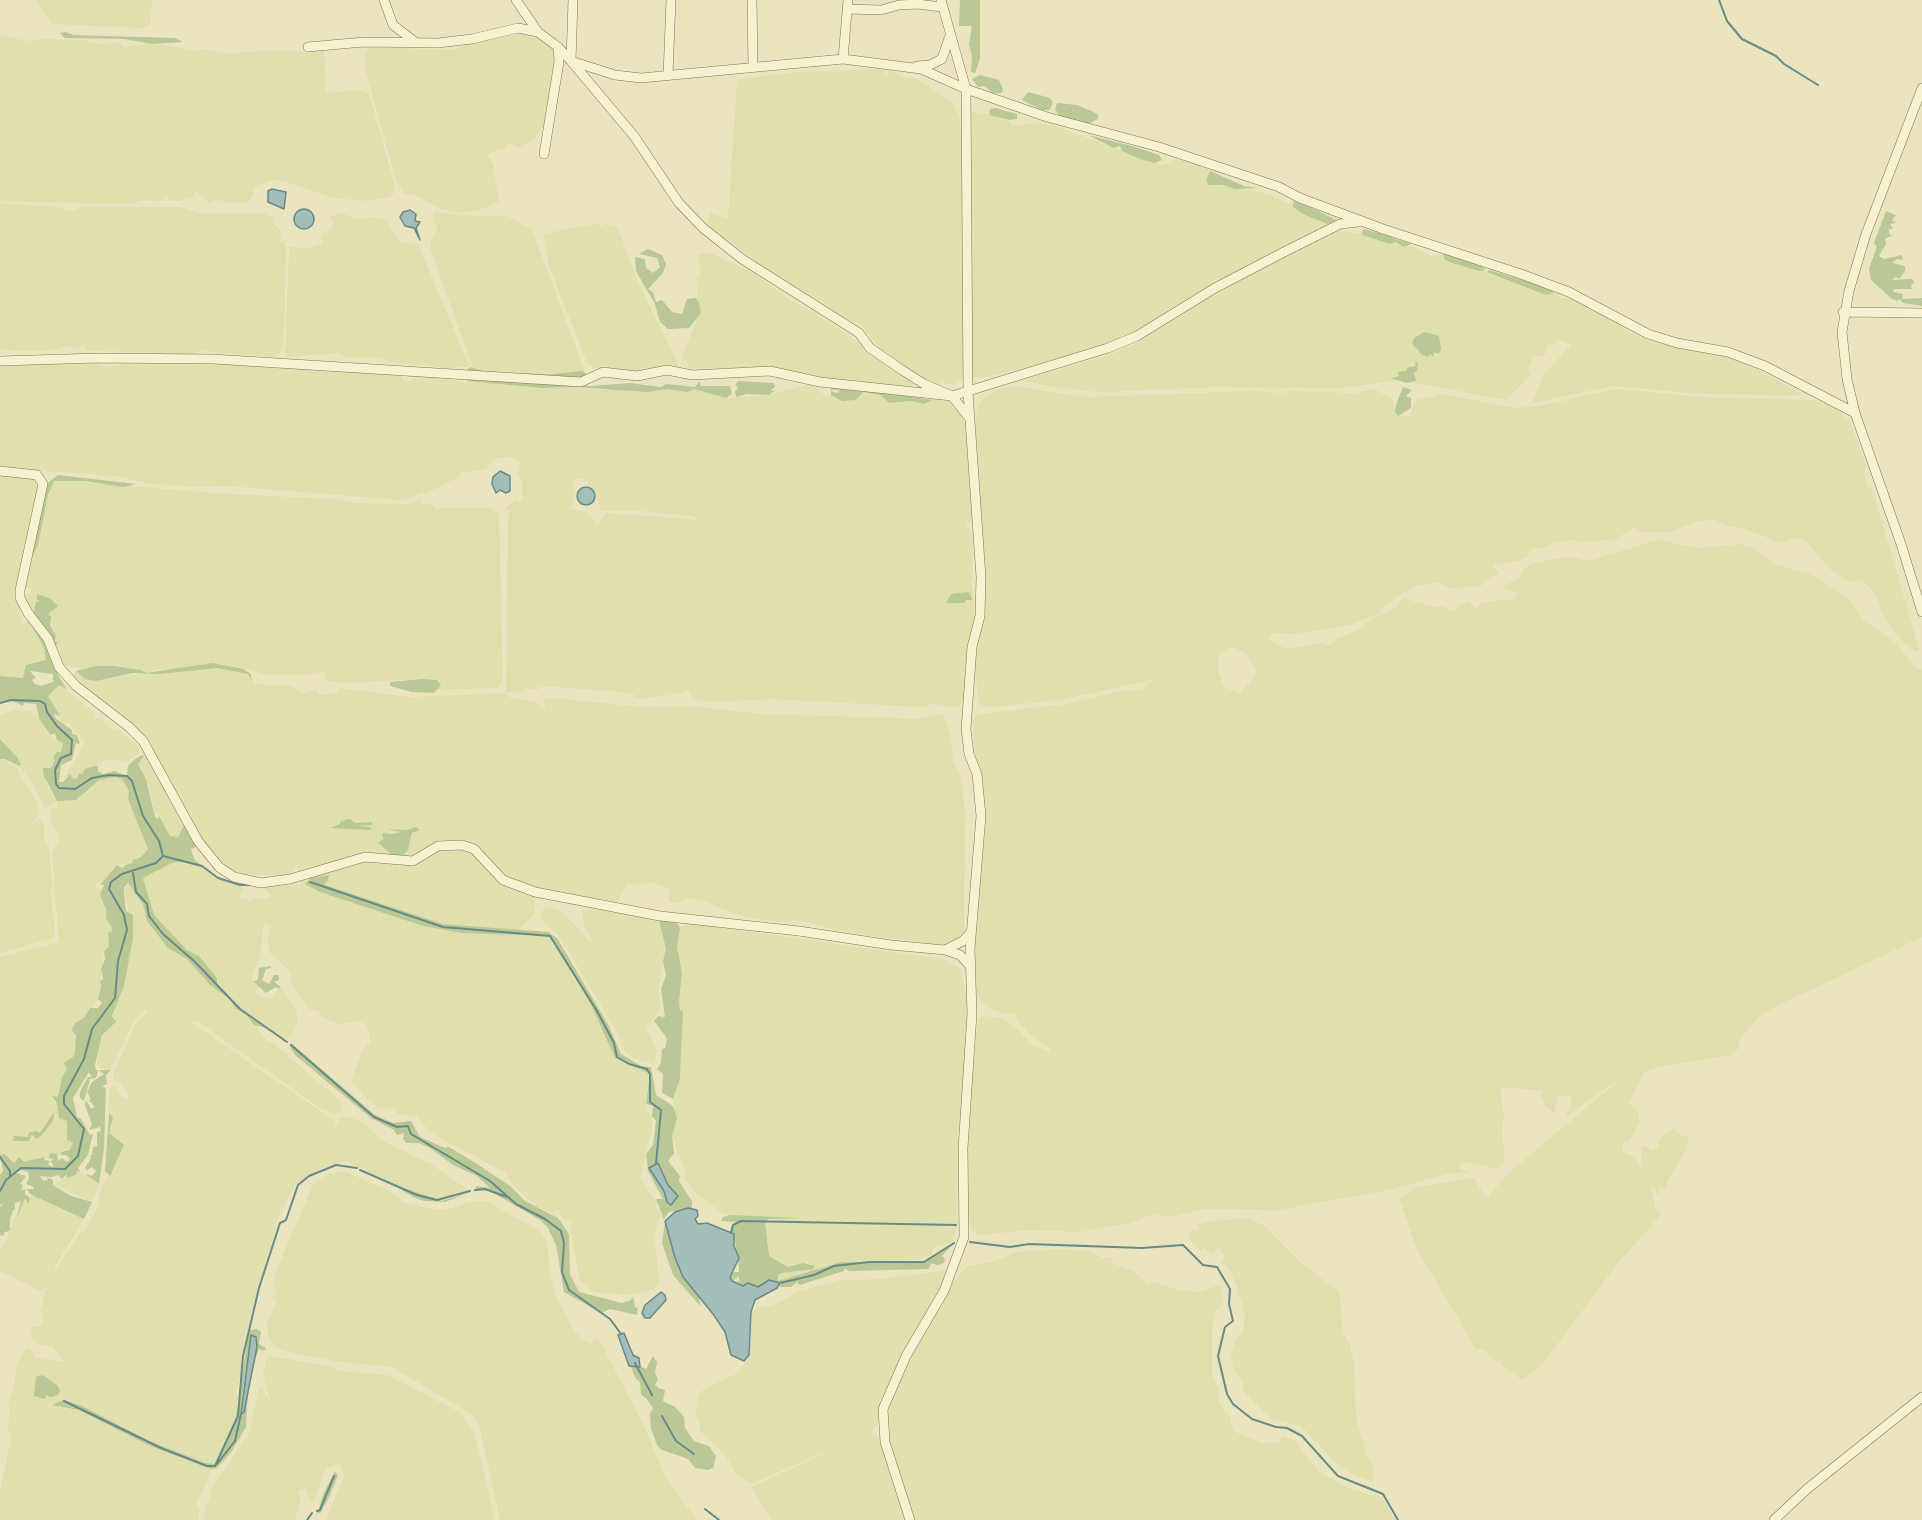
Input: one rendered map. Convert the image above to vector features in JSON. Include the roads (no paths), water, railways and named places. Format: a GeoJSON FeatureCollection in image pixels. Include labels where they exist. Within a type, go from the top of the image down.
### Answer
{"type":"FeatureCollection","features":[{"type":"Feature","properties":{"kind":"street"},"geometry":{"type":"LineString","coordinates":[[384,0],[393,25],[416,42]]}},
{"type":"Feature","properties":{"kind":"street"},"geometry":{"type":"LineString","coordinates":[[516,0],[538,32],[558,47],[571,61],[634,136],[680,203],[703,228],[742,260],[859,333],[870,348],[902,370],[924,384],[952,396],[970,419]]}},
{"type":"Feature","properties":{"kind":"street"},"geometry":{"type":"LineString","coordinates":[[571,61],[573,0]]}},
{"type":"Feature","properties":{"kind":"street"},"geometry":{"type":"LineString","coordinates":[[668,75],[670,0]]}},
{"type":"Feature","properties":{"kind":"street"},"geometry":{"type":"LineString","coordinates":[[752,0],[753,68]]}},
{"type":"Feature","properties":{"kind":"street"},"geometry":{"type":"LineString","coordinates":[[843,59],[848,4],[881,10],[899,5],[941,3],[966,89],[968,392],[981,577],[980,616],[972,647],[966,729],[969,754],[977,774],[981,816],[971,932],[972,1014],[963,1148],[964,1236],[944,1291],[906,1356],[883,1409],[885,1443],[910,1520]]}},
{"type":"Feature","properties":{"kind":"street"},"geometry":{"type":"LineString","coordinates":[[308,47],[364,42],[438,44],[518,28],[538,32]]}},
{"type":"Feature","properties":{"kind":"street"},"geometry":{"type":"LineString","coordinates":[[908,67],[930,64],[942,59],[950,37]]}},
{"type":"Feature","properties":{"kind":"street"},"geometry":{"type":"LineString","coordinates":[[544,154],[559,62],[558,47]]}},
{"type":"Feature","properties":{"kind":"street"},"geometry":{"type":"LineString","coordinates":[[571,61],[615,75],[641,78],[843,59],[908,67],[1047,117],[1159,147],[1279,187],[1300,198],[1362,222],[1482,260],[1569,292],[1648,334],[1677,343],[1728,352],[1765,366],[1855,414]]}},
{"type":"Feature","properties":{"kind":"street"},"geometry":{"type":"LineString","coordinates":[[1922,88],[1866,234],[1843,312],[1843,356],[1855,414],[1901,544],[1922,612]]}},
{"type":"Feature","properties":{"kind":"street"},"geometry":{"type":"LineString","coordinates":[[0,361],[98,358],[221,359],[581,382],[603,372],[637,376],[667,370],[692,375],[770,370],[820,382],[952,396],[1036,368],[1082,358],[1137,336],[1215,288],[1312,238],[1340,224],[1362,222]]}},
{"type":"Feature","properties":{"kind":"street"},"geometry":{"type":"LineString","coordinates":[[1843,312],[1922,313]]}},
{"type":"Feature","properties":{"kind":"street"},"geometry":{"type":"LineString","coordinates":[[0,471],[37,475],[43,484],[20,598],[28,613],[48,639],[59,667],[76,686],[129,727],[143,741],[198,841],[219,867],[234,877],[261,883],[290,879],[365,857],[413,861],[438,846],[462,845],[474,849],[503,880],[535,892],[660,916],[711,920],[836,939],[945,950],[960,955],[971,967]]}},
{"type":"Feature","properties":{"kind":"street"},"geometry":{"type":"LineString","coordinates":[[945,950],[963,941],[971,932]]}},
{"type":"Feature","properties":{"kind":"street"},"geometry":{"type":"LineString","coordinates":[[1774,1520],[1834,1467],[1922,1397]]}},
{"type":"Feature","properties":{"kind":"water"},"geometry":{"type":"Polygon","coordinates":[[[272,189],[286,192],[284,209],[268,202],[268,191],[272,189]]]}},
{"type":"Feature","properties":{"kind":"water"},"geometry":{"type":"Polygon","coordinates":[[[300,209],[308,209],[314,215],[314,223],[308,229],[300,229],[294,223],[294,215],[300,209]]]}},
{"type":"Feature","properties":{"kind":"water"},"geometry":{"type":"Polygon","coordinates":[[[410,210],[416,214],[415,221],[420,222],[416,228],[420,240],[414,228],[405,226],[400,217],[403,212],[410,210]]]}},
{"type":"Feature","properties":{"kind":"water"},"geometry":{"type":"Polygon","coordinates":[[[500,471],[510,476],[510,491],[506,493],[500,490],[496,493],[492,484],[493,477],[500,471]]]}},
{"type":"Feature","properties":{"kind":"water"},"geometry":{"type":"Polygon","coordinates":[[[586,487],[592,490],[595,496],[592,502],[586,505],[580,502],[577,496],[580,490],[586,487]]]}},
{"type":"Feature","properties":{"kind":"water"},"geometry":{"type":"Polygon","coordinates":[[[658,1163],[668,1185],[678,1196],[671,1205],[667,1202],[664,1191],[649,1168],[658,1163]]]}},
{"type":"Feature","properties":{"kind":"water"},"geometry":{"type":"Polygon","coordinates":[[[688,1208],[697,1210],[698,1216],[695,1219],[698,1224],[707,1223],[734,1234],[734,1246],[739,1258],[730,1277],[732,1281],[743,1286],[748,1283],[758,1287],[769,1280],[780,1283],[777,1288],[755,1300],[751,1312],[749,1355],[744,1361],[731,1355],[725,1332],[683,1277],[675,1258],[665,1221],[675,1212],[688,1208]]]}},
{"type":"Feature","properties":{"kind":"water"},"geometry":{"type":"Polygon","coordinates":[[[661,1292],[665,1295],[666,1300],[650,1318],[645,1318],[642,1313],[645,1305],[661,1292]]]}},
{"type":"Feature","properties":{"kind":"water"},"geometry":{"type":"Polygon","coordinates":[[[624,1333],[633,1355],[639,1358],[640,1367],[629,1366],[618,1335],[624,1333]]]}},
{"type":"Feature","properties":{"kind":"water"},"geometry":{"type":"Polygon","coordinates":[[[251,1335],[256,1337],[257,1347],[244,1412],[241,1414],[251,1335]]]}},
{"type":"Feature","properties":{"kind":"waterway"},"geometry":{"type":"LineString","coordinates":[[1719,0],[1727,21],[1742,39],[1776,56],[1784,64],[1818,85]]}},
{"type":"Feature","properties":{"kind":"waterway"},"geometry":{"type":"LineString","coordinates":[[0,703],[11,700],[40,701],[45,704],[47,712],[57,726],[72,740],[71,754],[61,758],[55,770],[56,784],[59,788],[75,789],[92,778],[109,775],[127,776],[132,781],[143,816],[159,841],[163,856],[156,863],[122,874],[111,882],[109,889],[124,915],[127,930],[118,961],[115,998],[92,1029],[84,1059],[64,1096],[64,1104],[84,1129],[78,1156],[65,1169],[21,1168],[6,1180],[0,1191]]}},
{"type":"Feature","properties":{"kind":"waterway"},"geometry":{"type":"LineString","coordinates":[[163,856],[202,866],[218,878],[240,885],[252,885]]}},
{"type":"Feature","properties":{"kind":"waterway"},"geometry":{"type":"LineString","coordinates":[[133,873],[136,892],[147,904],[149,916],[163,934],[194,961],[240,1009],[287,1042]]}},
{"type":"Feature","properties":{"kind":"waterway"},"geometry":{"type":"LineString","coordinates":[[310,882],[443,927],[550,936],[597,1011],[614,1043],[617,1057],[629,1064],[647,1069],[650,1074],[650,1102],[661,1110],[656,1164]]}},
{"type":"Feature","properties":{"kind":"waterway"},"geometry":{"type":"LineString","coordinates":[[291,1045],[374,1117],[397,1127],[408,1126],[411,1134],[490,1181],[516,1204],[545,1219],[561,1231],[564,1243],[562,1272],[569,1290],[610,1319],[621,1334]]}},
{"type":"Feature","properties":{"kind":"waterway"},"geometry":{"type":"LineString","coordinates":[[0,1157],[10,1171],[10,1177]]}},
{"type":"Feature","properties":{"kind":"waterway"},"geometry":{"type":"LineString","coordinates":[[64,1401],[161,1448],[207,1466],[215,1466],[238,1416],[243,1356],[259,1288],[280,1223],[286,1220],[298,1185],[309,1176],[336,1165],[357,1168]]}},
{"type":"Feature","properties":{"kind":"waterway"},"geometry":{"type":"LineString","coordinates":[[360,1170],[417,1195],[437,1200],[470,1191]]}},
{"type":"Feature","properties":{"kind":"waterway"},"geometry":{"type":"LineString","coordinates":[[475,1190],[485,1189],[507,1197]]}},
{"type":"Feature","properties":{"kind":"waterway"},"geometry":{"type":"LineString","coordinates":[[731,1233],[733,1225],[741,1221],[956,1225]]}},
{"type":"Feature","properties":{"kind":"waterway"},"geometry":{"type":"LineString","coordinates":[[970,1242],[1010,1247],[1029,1244],[1142,1248],[1183,1245],[1203,1265],[1217,1267],[1230,1289],[1229,1304],[1233,1321],[1225,1327],[1218,1356],[1227,1394],[1233,1404],[1252,1419],[1287,1428],[1302,1436],[1338,1476],[1383,1494],[1398,1520]]}},
{"type":"Feature","properties":{"kind":"waterway"},"geometry":{"type":"LineString","coordinates":[[780,1283],[814,1275],[834,1266],[869,1262],[924,1262],[954,1243]]}},
{"type":"Feature","properties":{"kind":"waterway"},"geometry":{"type":"LineString","coordinates":[[635,1363],[652,1395]]}},
{"type":"Feature","properties":{"kind":"waterway"},"geometry":{"type":"LineString","coordinates":[[217,1464],[235,1441],[241,1414]]}},
{"type":"Feature","properties":{"kind":"waterway"},"geometry":{"type":"LineString","coordinates":[[662,1416],[676,1441],[694,1454]]}},
{"type":"Feature","properties":{"kind":"waterway"},"geometry":{"type":"LineString","coordinates":[[317,1511],[320,1510],[334,1476]]}},
{"type":"Feature","properties":{"kind":"waterway"},"geometry":{"type":"LineString","coordinates":[[705,1509],[719,1520]]}},
{"type":"Feature","properties":{"kind":"waterway"},"geometry":{"type":"LineString","coordinates":[[307,1520],[312,1513]]}}]}
